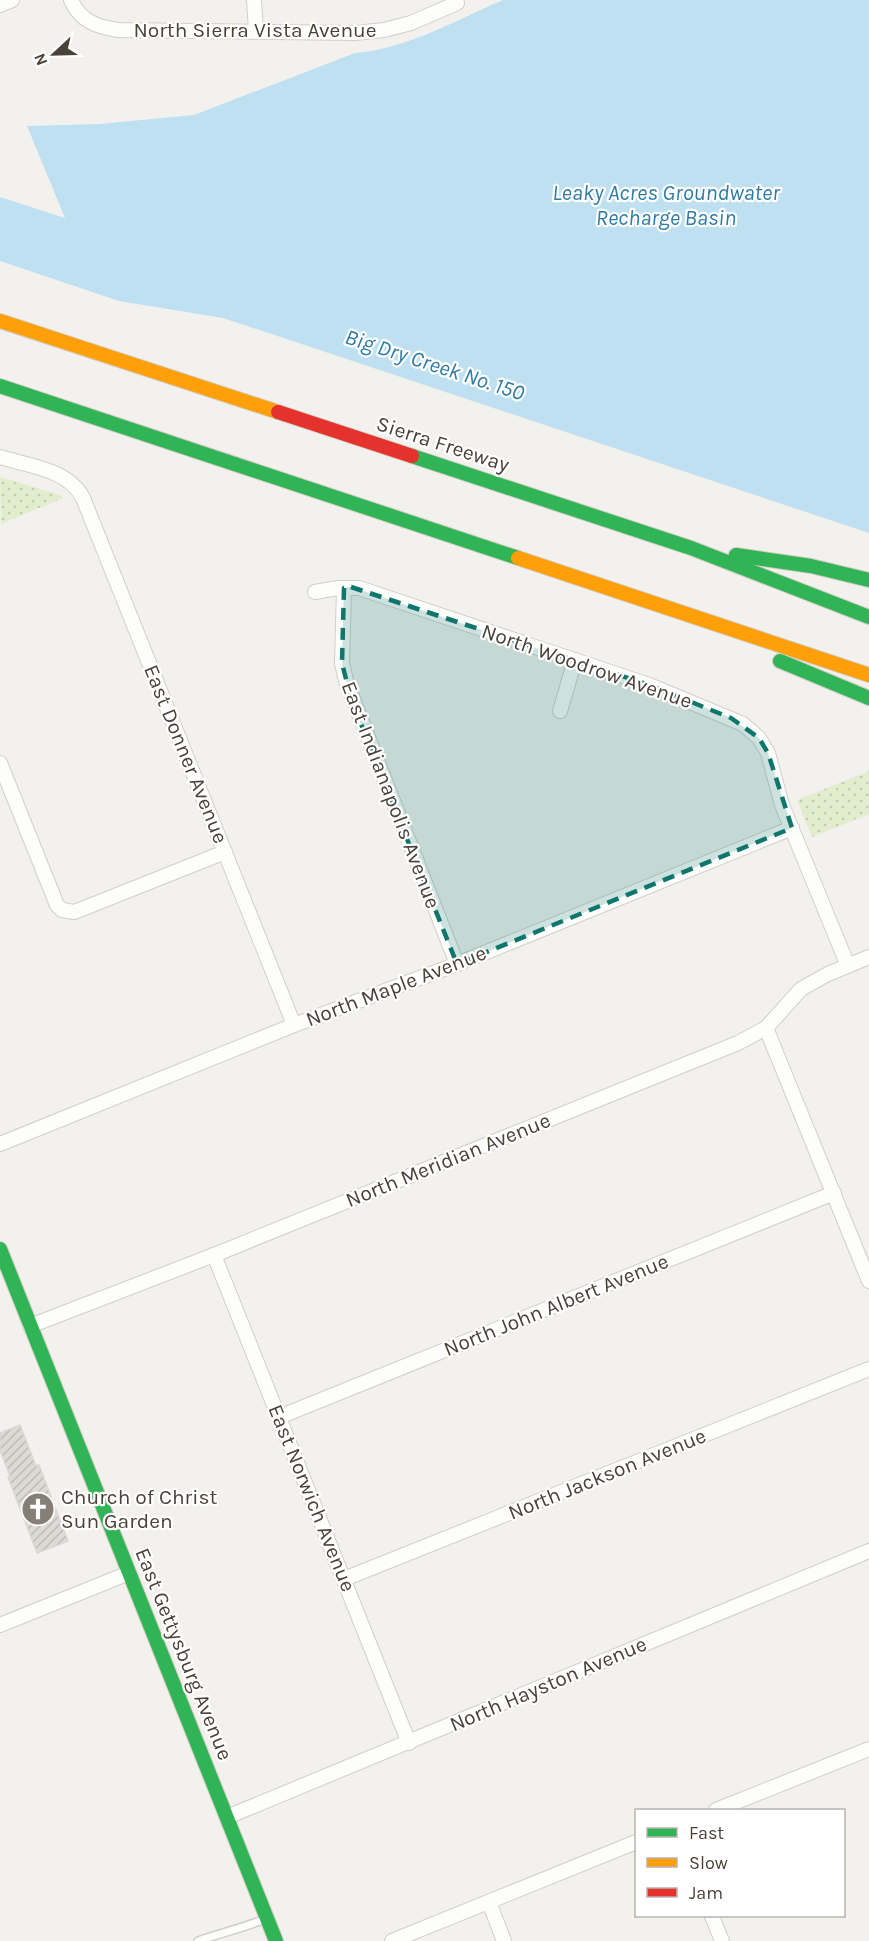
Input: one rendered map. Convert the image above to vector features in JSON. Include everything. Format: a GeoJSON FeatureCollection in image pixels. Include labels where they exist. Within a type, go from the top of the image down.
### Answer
{"type":"FeatureCollection","features":[{"type":"Feature","properties":{"kind":"main road","name":"Sierra Freeway"},"geometry":{"type":"LineString","coordinates":[[0,321],[691,548],[869,617]]}},
{"type":"Feature","properties":{"kind":"main road"},"geometry":{"type":"LineString","coordinates":[[0,386],[869,675]]}},
{"type":"Feature","properties":{"kind":"main road"},"geometry":{"type":"LineString","coordinates":[[691,548],[811,566],[869,580]]}},
{"type":"Feature","properties":{"kind":"main road"},"geometry":{"type":"LineString","coordinates":[[741,633],[779,661],[869,698]]}},
{"type":"Feature","properties":{"kind":"main road","name":"East Gettysburg Avenue"},"geometry":{"type":"LineString","coordinates":[[0,1249],[276,1941]]}},
{"type":"Feature","properties":{"kind":"street"},"geometry":{"type":"LineString","coordinates":[[0,5],[12,0]]}},
{"type":"Feature","properties":{"kind":"street","name":"North Sierra Vista Avenue"},"geometry":{"type":"LineString","coordinates":[[71,0],[86,21],[118,30],[355,33],[384,30],[411,23],[457,2]]}},
{"type":"Feature","properties":{"kind":"street"},"geometry":{"type":"LineString","coordinates":[[254,0],[256,30]]}},
{"type":"Feature","properties":{"kind":"street","name":"East Donner Avenue"},"geometry":{"type":"LineString","coordinates":[[0,457],[63,476],[74,484],[83,498],[294,1025]]}},
{"type":"Feature","properties":{"kind":"street","name":"East Indianapolis Avenue"},"geometry":{"type":"LineString","coordinates":[[344,588],[342,663],[345,681],[457,964]]}},
{"type":"Feature","properties":{"kind":"street","name":"North Woodrow Avenue"},"geometry":{"type":"LineString","coordinates":[[315,592],[359,588],[649,685],[731,718],[752,731],[768,753],[779,796],[848,966]]}},
{"type":"Feature","properties":{"kind":"street"},"geometry":{"type":"LineString","coordinates":[[560,711],[575,660]]}},
{"type":"Feature","properties":{"kind":"street"},"geometry":{"type":"LineString","coordinates":[[0,764],[57,905],[67,912],[82,909],[225,852]]}},
{"type":"Feature","properties":{"kind":"street","name":"North Maple Avenue"},"geometry":{"type":"LineString","coordinates":[[0,1144],[294,1025],[457,964],[792,828]]}},
{"type":"Feature","properties":{"kind":"street","name":"North Meridian Avenue"},"geometry":{"type":"LineString","coordinates":[[30,1326],[214,1255],[728,1048],[766,1028],[801,988],[869,957]]}},
{"type":"Feature","properties":{"kind":"street"},"geometry":{"type":"LineString","coordinates":[[766,1028],[869,1281]]}},
{"type":"Feature","properties":{"kind":"street","name":"North John Albert Avenue"},"geometry":{"type":"LineString","coordinates":[[279,1417],[834,1193]]}},
{"type":"Feature","properties":{"kind":"street","name":"East Norwich Avenue"},"geometry":{"type":"LineString","coordinates":[[214,1255],[409,1743]]}},
{"type":"Feature","properties":{"kind":"street","name":"North Jackson Avenue"},"geometry":{"type":"LineString","coordinates":[[344,1579],[869,1369]]}},
{"type":"Feature","properties":{"kind":"street","name":"North Hayston Avenue"},"geometry":{"type":"LineString","coordinates":[[227,1817],[869,1551]]}},
{"type":"Feature","properties":{"kind":"street"},"geometry":{"type":"LineString","coordinates":[[0,1624],[129,1573]]}},
{"type":"Feature","properties":{"kind":"street"},"geometry":{"type":"LineString","coordinates":[[719,1809],[868,1751]]}},
{"type":"Feature","properties":{"kind":"street"},"geometry":{"type":"LineString","coordinates":[[392,1941],[635,1842]]}},
{"type":"Feature","properties":{"kind":"street"},"geometry":{"type":"LineString","coordinates":[[489,1902],[504,1941]]}},
{"type":"Feature","properties":{"kind":"street"},"geometry":{"type":"LineString","coordinates":[[712,1917],[722,1941]]}},
{"type":"Feature","properties":{"kind":"lane"},"geometry":{"type":"LineString","coordinates":[[198,1941],[267,1918]]}},
{"type":"Feature","properties":{"kind":"highlighted area"},"geometry":{"type":"Polygon","coordinates":[[[351,587],[649,685],[731,718],[759,738],[768,753],[792,828],[457,964],[351,699],[342,663],[344,588],[351,587]]]}},
{"type":"Feature","properties":{"kind":"green space"},"geometry":{"type":"Polygon","coordinates":[[[0,477],[60,495],[63,498],[1,524],[0,477]]]}},
{"type":"Feature","properties":{"kind":"green space"},"geometry":{"type":"Polygon","coordinates":[[[869,771],[869,814],[812,837],[797,800],[869,771]]]}},
{"type":"Feature","properties":{"kind":"water","name":"Leaky Acres Groundwater Recharge Basin"},"geometry":{"type":"Polygon","coordinates":[[[503,0],[869,0],[869,533],[223,318],[119,301],[0,261],[0,197],[65,218],[27,126],[99,124],[194,115],[355,53],[412,40],[503,0]]]}},
{"type":"Feature","properties":{"kind":"building","name":"Church of Christ Sun Garden"},"geometry":{"type":"Polygon","coordinates":[[[20,1425],[36,1466],[39,1465],[68,1541],[37,1553],[0,1450],[0,1433],[20,1425]]]}},
{"type":"Feature","properties":{"kind":"traffic: fast"},"geometry":{"type":"LineString","coordinates":[[0,386],[518,558]]}},
{"type":"Feature","properties":{"kind":"traffic: fast"},"geometry":{"type":"LineString","coordinates":[[412,456],[691,548],[869,617]]}},
{"type":"Feature","properties":{"kind":"traffic: fast"},"geometry":{"type":"LineString","coordinates":[[736,555],[811,566],[869,580]]}},
{"type":"Feature","properties":{"kind":"traffic: fast"},"geometry":{"type":"LineString","coordinates":[[780,661],[869,698]]}},
{"type":"Feature","properties":{"kind":"traffic: fast"},"geometry":{"type":"LineString","coordinates":[[0,1249],[276,1941]]}},
{"type":"Feature","properties":{"kind":"traffic: slow"},"geometry":{"type":"LineString","coordinates":[[0,321],[278,412]]}},
{"type":"Feature","properties":{"kind":"traffic: slow"},"geometry":{"type":"LineString","coordinates":[[518,558],[869,675]]}},
{"type":"Feature","properties":{"kind":"traffic: jam"},"geometry":{"type":"LineString","coordinates":[[278,412],[412,456]]}},
{"type":"Feature","properties":{"kind":"place","name":"Church of Christ Sun Garden"},"geometry":{"type":"Point","coordinates":[38,1509]}},
{"type":"Feature","properties":{"kind":"water label","name":"Big Dry Creek No. 150"},"geometry":{"type":"Point","coordinates":[435,364]}}]}
